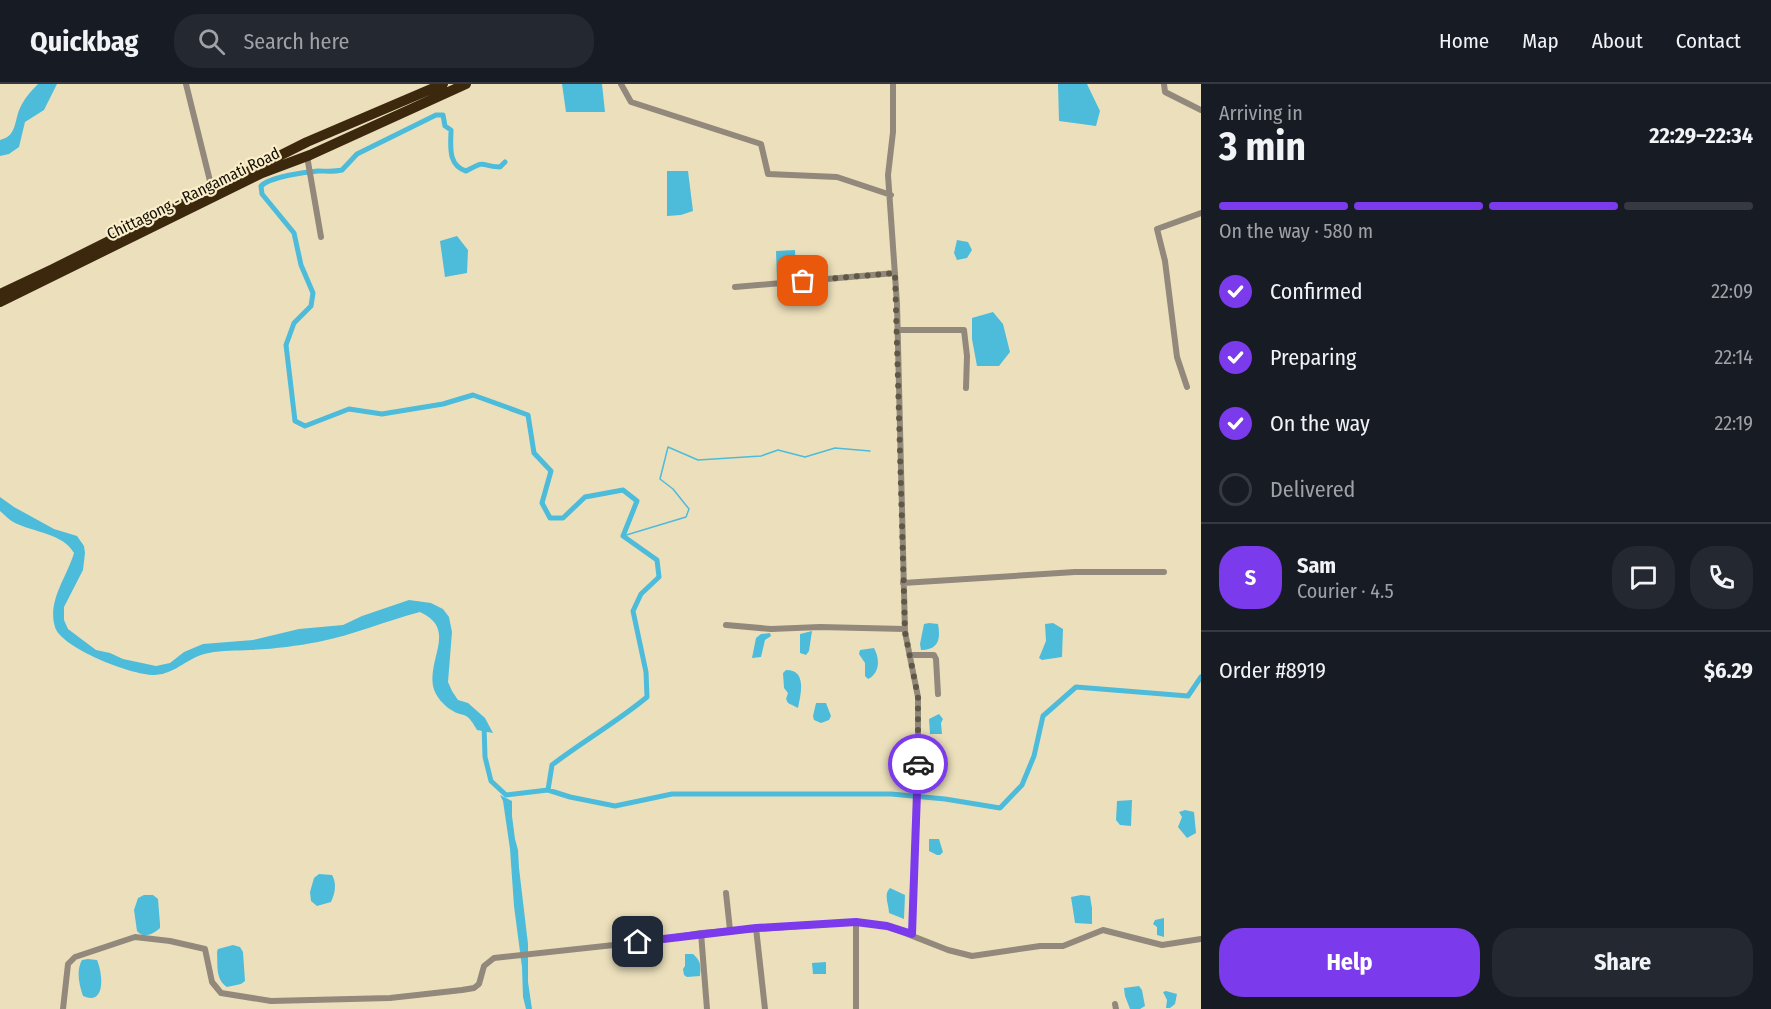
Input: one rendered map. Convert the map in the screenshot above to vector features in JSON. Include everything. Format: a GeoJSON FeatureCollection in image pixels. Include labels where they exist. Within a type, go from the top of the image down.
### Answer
{"type":"FeatureCollection","features":[{"type":"Feature","properties":{"kind":"highway"},"geometry":{"type":"LineString","coordinates":[[0,294],[180,210],[212,189],[307,142],[442,84]]}},
{"type":"Feature","properties":{"kind":"highway","name":"Chittagong - Rangamati Road"},"geometry":{"type":"LineString","coordinates":[[0,302],[180,210],[262,173],[309,159],[367,129],[466,84]]}},
{"type":"Feature","properties":{"kind":"street"},"geometry":{"type":"LineString","coordinates":[[186,84],[212,189]]}},
{"type":"Feature","properties":{"kind":"street"},"geometry":{"type":"LineString","coordinates":[[621,84],[631,102],[761,144],[768,174],[837,177],[891,195]]}},
{"type":"Feature","properties":{"kind":"street"},"geometry":{"type":"LineString","coordinates":[[893,84],[893,132],[888,175],[895,273],[903,583],[905,629],[918,697],[918,778],[912,934]]}},
{"type":"Feature","properties":{"kind":"street"},"geometry":{"type":"LineString","coordinates":[[1164,84],[1165,92],[1201,110]]}},
{"type":"Feature","properties":{"kind":"street"},"geometry":{"type":"LineString","coordinates":[[309,159],[321,237]]}},
{"type":"Feature","properties":{"kind":"street"},"geometry":{"type":"LineString","coordinates":[[1187,387],[1177,357],[1165,261],[1157,229],[1201,213]]}},
{"type":"Feature","properties":{"kind":"street"},"geometry":{"type":"LineString","coordinates":[[735,287],[895,273]]}},
{"type":"Feature","properties":{"kind":"street"},"geometry":{"type":"LineString","coordinates":[[897,330],[964,330],[967,356],[966,388]]}},
{"type":"Feature","properties":{"kind":"street"},"geometry":{"type":"LineString","coordinates":[[903,583],[1075,572],[1164,572]]}},
{"type":"Feature","properties":{"kind":"street"},"geometry":{"type":"LineString","coordinates":[[726,626],[771,630],[820,627],[905,629]]}},
{"type":"Feature","properties":{"kind":"street"},"geometry":{"type":"LineString","coordinates":[[910,655],[934,655],[938,694]]}},
{"type":"Feature","properties":{"kind":"street"},"geometry":{"type":"LineString","coordinates":[[726,893],[730,930]]}},
{"type":"Feature","properties":{"kind":"street"},"geometry":{"type":"LineString","coordinates":[[856,922],[856,1009]]}},
{"type":"Feature","properties":{"kind":"street"},"geometry":{"type":"LineString","coordinates":[[63,1009],[68,964],[75,957],[135,937],[170,941],[188,947],[206,949],[212,982],[221,993],[271,1001],[390,998],[462,990],[474,988],[479,984],[482,972],[489,961],[494,958],[756,928],[856,922],[887,926],[948,950],[972,956],[1040,946],[1063,946],[1103,930],[1162,945],[1201,939]]}},
{"type":"Feature","properties":{"kind":"street"},"geometry":{"type":"LineString","coordinates":[[756,928],[765,1009]]}},
{"type":"Feature","properties":{"kind":"street"},"geometry":{"type":"LineString","coordinates":[[701,933],[707,1009]]}},
{"type":"Feature","properties":{"kind":"water"},"geometry":{"type":"Polygon","coordinates":[[[38,84],[57,84],[44,110],[25,122],[19,147],[9,154],[0,156],[0,140],[12,132],[22,105],[38,84]]]}},
{"type":"Feature","properties":{"kind":"water"},"geometry":{"type":"Polygon","coordinates":[[[562,84],[602,84],[605,112],[566,112],[562,84]]]}},
{"type":"Feature","properties":{"kind":"water"},"geometry":{"type":"Polygon","coordinates":[[[1058,84],[1087,84],[1100,111],[1096,126],[1059,121],[1058,84]]]}},
{"type":"Feature","properties":{"kind":"water"},"geometry":{"type":"Polygon","coordinates":[[[667,171],[688,171],[693,211],[667,216],[667,171]]]}},
{"type":"Feature","properties":{"kind":"water"},"geometry":{"type":"Polygon","coordinates":[[[457,236],[468,250],[467,273],[445,277],[440,241],[457,236]]]}},
{"type":"Feature","properties":{"kind":"water"},"geometry":{"type":"Polygon","coordinates":[[[957,240],[968,242],[972,250],[967,258],[957,260],[954,253],[957,240]]]}},
{"type":"Feature","properties":{"kind":"water"},"geometry":{"type":"Polygon","coordinates":[[[795,250],[796,278],[777,279],[776,251],[795,250]]]}},
{"type":"Feature","properties":{"kind":"water"},"geometry":{"type":"Polygon","coordinates":[[[993,312],[1003,324],[1010,352],[999,366],[977,366],[972,339],[972,318],[993,312]]]}},
{"type":"Feature","properties":{"kind":"water"},"geometry":{"type":"Polygon","coordinates":[[[0,497],[54,529],[77,536],[84,546],[83,570],[64,607],[64,620],[68,629],[96,650],[156,666],[170,663],[184,652],[203,644],[253,640],[299,629],[343,625],[409,600],[431,603],[443,609],[449,617],[452,632],[448,682],[452,691],[458,700],[468,703],[485,718],[493,733],[477,730],[468,717],[450,709],[438,697],[433,686],[433,675],[439,635],[431,619],[420,612],[318,642],[259,650],[209,653],[169,672],[155,675],[115,666],[83,652],[60,635],[53,617],[56,598],[74,553],[56,538],[11,520],[0,511],[0,497]]]}},
{"type":"Feature","properties":{"kind":"water"},"geometry":{"type":"Polygon","coordinates":[[[1053,623],[1063,629],[1062,657],[1042,660],[1039,658],[1046,641],[1045,624],[1053,623]]]}},
{"type":"Feature","properties":{"kind":"water"},"geometry":{"type":"Polygon","coordinates":[[[924,624],[938,624],[937,643],[927,650],[921,650],[924,624]]]}},
{"type":"Feature","properties":{"kind":"water"},"geometry":{"type":"Polygon","coordinates":[[[812,631],[809,651],[806,655],[800,653],[800,634],[812,631]]]}},
{"type":"Feature","properties":{"kind":"water"},"geometry":{"type":"Polygon","coordinates":[[[770,633],[771,636],[765,640],[761,657],[752,658],[756,638],[761,634],[770,633]]]}},
{"type":"Feature","properties":{"kind":"water"},"geometry":{"type":"Polygon","coordinates":[[[874,648],[878,665],[875,673],[868,679],[865,676],[865,663],[859,654],[860,650],[874,648]]]}},
{"type":"Feature","properties":{"kind":"water"},"geometry":{"type":"Polygon","coordinates":[[[786,670],[793,671],[800,678],[798,708],[788,703],[786,699],[788,693],[784,688],[783,673],[786,670]]]}},
{"type":"Feature","properties":{"kind":"water"},"geometry":{"type":"Polygon","coordinates":[[[816,703],[826,703],[831,716],[829,720],[821,723],[814,720],[816,703]]]}},
{"type":"Feature","properties":{"kind":"water"},"geometry":{"type":"Polygon","coordinates":[[[939,714],[943,719],[942,734],[930,734],[929,719],[939,714]]]}},
{"type":"Feature","properties":{"kind":"water"},"geometry":{"type":"Polygon","coordinates":[[[500,795],[512,801],[528,944],[528,982],[532,1009],[526,1009],[523,997],[510,849],[503,801],[500,795]]]}},
{"type":"Feature","properties":{"kind":"water"},"geometry":{"type":"Polygon","coordinates":[[[1132,800],[1131,826],[1120,825],[1116,820],[1117,801],[1132,800]]]}},
{"type":"Feature","properties":{"kind":"water"},"geometry":{"type":"Polygon","coordinates":[[[1185,810],[1194,812],[1196,833],[1187,838],[1178,827],[1182,817],[1179,812],[1185,810]]]}},
{"type":"Feature","properties":{"kind":"water"},"geometry":{"type":"Polygon","coordinates":[[[929,839],[939,839],[943,852],[940,855],[929,851],[929,839]]]}},
{"type":"Feature","properties":{"kind":"water"},"geometry":{"type":"Polygon","coordinates":[[[319,874],[332,875],[335,888],[331,902],[317,906],[311,901],[310,892],[314,878],[319,874]]]}},
{"type":"Feature","properties":{"kind":"water"},"geometry":{"type":"Polygon","coordinates":[[[890,888],[905,895],[904,919],[889,913],[887,897],[890,888]]]}},
{"type":"Feature","properties":{"kind":"water"},"geometry":{"type":"Polygon","coordinates":[[[153,895],[158,899],[160,924],[160,928],[146,935],[137,931],[134,910],[138,898],[153,895]]]}},
{"type":"Feature","properties":{"kind":"water"},"geometry":{"type":"Polygon","coordinates":[[[1090,896],[1092,924],[1075,923],[1071,897],[1090,896]]]}},
{"type":"Feature","properties":{"kind":"water"},"geometry":{"type":"Polygon","coordinates":[[[1164,918],[1164,937],[1157,935],[1157,927],[1153,924],[1155,920],[1164,918]]]}},
{"type":"Feature","properties":{"kind":"water"},"geometry":{"type":"Polygon","coordinates":[[[233,945],[240,947],[243,952],[245,981],[227,987],[219,976],[217,952],[218,949],[233,945]]]}},
{"type":"Feature","properties":{"kind":"water"},"geometry":{"type":"Polygon","coordinates":[[[685,954],[693,954],[698,959],[700,976],[687,977],[684,975],[685,954]]]}},
{"type":"Feature","properties":{"kind":"water"},"geometry":{"type":"Polygon","coordinates":[[[82,960],[97,960],[101,973],[99,993],[96,997],[90,998],[83,996],[79,978],[82,960]]]}},
{"type":"Feature","properties":{"kind":"water"},"geometry":{"type":"Polygon","coordinates":[[[826,962],[826,974],[813,974],[812,963],[826,962]]]}},
{"type":"Feature","properties":{"kind":"water"},"geometry":{"type":"Polygon","coordinates":[[[1139,986],[1145,1006],[1140,1009],[1130,1009],[1124,988],[1139,986]]]}},
{"type":"Feature","properties":{"kind":"water"},"geometry":{"type":"Polygon","coordinates":[[[1163,992],[1177,994],[1175,1004],[1170,1008],[1166,1008],[1167,1000],[1163,992]]]}},
{"type":"Feature","properties":{"kind":"waterway"},"geometry":{"type":"LineString","coordinates":[[505,162],[500,167],[483,164],[466,171],[460,168],[451,154],[451,130],[445,126],[443,115],[436,115],[357,154],[342,170],[288,176],[272,180],[261,186],[262,194],[294,233],[301,265],[313,293],[311,306],[294,323],[286,345],[295,421],[305,426],[349,409],[382,414],[443,404],[473,395],[528,415],[534,453],[551,471],[542,503],[550,518],[563,518],[585,497],[623,490],[637,501],[623,536],[657,560],[659,577],[641,594],[633,611],[646,672],[647,697],[552,765],[548,790]]}},
{"type":"Feature","properties":{"kind":"waterway"},"geometry":{"type":"LineString","coordinates":[[623,536],[686,517],[689,509],[673,489],[660,479],[668,447],[698,460],[761,456],[778,450],[805,457],[835,448],[870,451]]}},
{"type":"Feature","properties":{"kind":"waterway"},"geometry":{"type":"LineString","coordinates":[[484,725],[485,757],[491,781],[506,795],[548,790],[615,806],[672,794],[891,794],[945,799],[1000,808],[1022,785],[1034,756],[1043,716],[1076,687],[1188,696],[1201,677]]}},
{"type":"Feature","properties":{"kind":"way so far"},"geometry":{"type":"LineString","coordinates":[[803,281],[895,273],[905,632],[918,697],[918,764]]}},
{"type":"Feature","properties":{"kind":"route"},"geometry":{"type":"LineString","coordinates":[[638,942],[701,933],[856,922],[887,926],[912,934],[918,764]]}}]}
